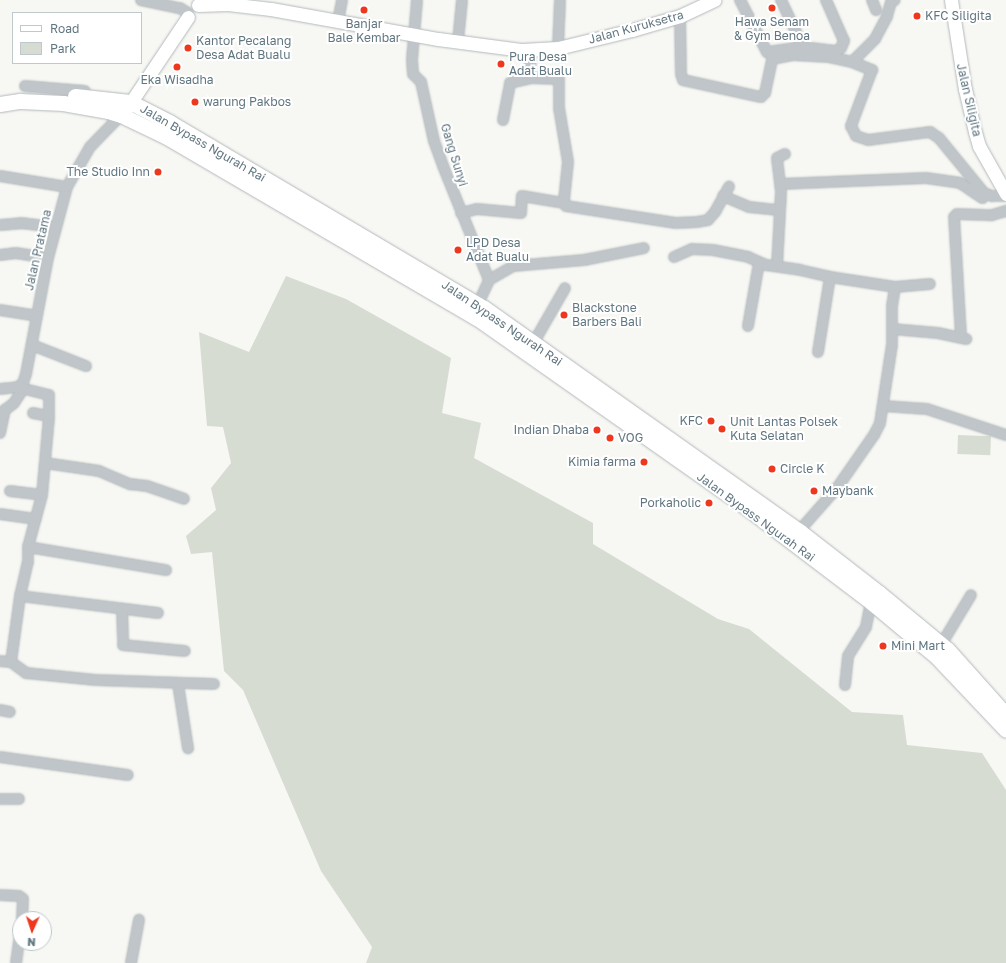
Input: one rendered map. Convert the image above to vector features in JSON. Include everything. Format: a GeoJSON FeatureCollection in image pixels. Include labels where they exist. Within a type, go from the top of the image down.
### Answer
{"type":"FeatureCollection","features":[{"type":"Feature","properties":{"kind":"highway"},"geometry":{"type":"LineString","coordinates":[[0,97],[19,94],[130,102]]}},
{"type":"Feature","properties":{"kind":"highway"},"geometry":{"type":"LineString","coordinates":[[0,104],[20,101],[63,103],[108,111],[121,115]]}},
{"type":"Feature","properties":{"kind":"highway","name":"Jalan Bypass Ngurah Rai"},"geometry":{"type":"LineString","coordinates":[[130,102],[170,122],[369,247],[478,318],[750,510],[871,602],[937,657],[1006,730]]}},
{"type":"Feature","properties":{"kind":"highway","name":"Jalan Bypass Ngurah Rai"},"geometry":{"type":"LineString","coordinates":[[121,115],[167,137],[369,247],[478,304],[534,342],[799,531],[879,593],[941,645],[1006,715]]}},
{"type":"Feature","properties":{"kind":"main road","name":"Jalan Kuruksetra"},"geometry":{"type":"LineString","coordinates":[[193,9],[228,4],[271,9],[414,35],[522,50],[558,48],[632,30],[680,16],[715,0]]}},
{"type":"Feature","properties":{"kind":"main road","name":"Jalan Siligita"},"geometry":{"type":"LineString","coordinates":[[951,0],[965,89],[975,132],[979,146],[1006,195]]}},
{"type":"Feature","properties":{"kind":"main road"},"geometry":{"type":"LineString","coordinates":[[130,102],[193,9]]}},
{"type":"Feature","properties":{"kind":"main road","name":"Jalan Bypass Ngurah Rai"},"geometry":{"type":"LineString","coordinates":[[121,115],[130,102]]}},
{"type":"Feature","properties":{"kind":"street"},"geometry":{"type":"LineString","coordinates":[[141,0],[180,8],[193,9]]}},
{"type":"Feature","properties":{"kind":"street"},"geometry":{"type":"LineString","coordinates":[[338,21],[342,0]]}},
{"type":"Feature","properties":{"kind":"street","name":"Gang Sunyi"},"geometry":{"type":"LineString","coordinates":[[417,0],[413,74],[421,82],[434,140],[461,213],[489,280]]}},
{"type":"Feature","properties":{"kind":"street"},"geometry":{"type":"LineString","coordinates":[[458,41],[462,0]]}},
{"type":"Feature","properties":{"kind":"street"},"geometry":{"type":"LineString","coordinates":[[558,48],[560,0]]}},
{"type":"Feature","properties":{"kind":"street"},"geometry":{"type":"LineString","coordinates":[[740,0],[767,52],[803,47],[836,51],[844,44],[842,34],[826,0]]}},
{"type":"Feature","properties":{"kind":"street"},"geometry":{"type":"LineString","coordinates":[[781,0],[803,47]]}},
{"type":"Feature","properties":{"kind":"street"},"geometry":{"type":"LineString","coordinates":[[852,62],[875,39],[887,16],[891,2],[895,0]]}},
{"type":"Feature","properties":{"kind":"street"},"geometry":{"type":"LineString","coordinates":[[680,16],[681,74],[683,80],[759,97],[765,93],[772,59],[793,54],[829,57],[852,62],[872,70],[850,126],[856,136],[868,140],[930,132],[939,138],[984,193],[992,196],[1006,195]]}},
{"type":"Feature","properties":{"kind":"street"},"geometry":{"type":"LineString","coordinates":[[531,49],[531,78]]}},
{"type":"Feature","properties":{"kind":"street"},"geometry":{"type":"LineString","coordinates":[[503,120],[510,83],[531,78],[559,79],[559,108],[568,162],[564,203]]}},
{"type":"Feature","properties":{"kind":"street"},"geometry":{"type":"LineString","coordinates":[[26,86],[125,94],[130,102]]}},
{"type":"Feature","properties":{"kind":"street","name":"Jalan Pratama"},"geometry":{"type":"LineString","coordinates":[[0,433],[5,410],[14,403],[26,374],[48,258],[55,227],[67,187],[90,147],[121,115]]}},
{"type":"Feature","properties":{"kind":"street"},"geometry":{"type":"LineString","coordinates":[[777,266],[780,184],[777,158],[785,154]]}},
{"type":"Feature","properties":{"kind":"street"},"geometry":{"type":"LineString","coordinates":[[0,176],[67,187]]}},
{"type":"Feature","properties":{"kind":"street"},"geometry":{"type":"LineString","coordinates":[[780,184],[926,178],[960,183],[972,190],[980,198],[1006,201]]}},
{"type":"Feature","properties":{"kind":"street"},"geometry":{"type":"LineString","coordinates":[[461,213],[477,209],[521,213],[522,196],[564,203],[566,206],[681,223],[708,220],[715,212],[729,187]]}},
{"type":"Feature","properties":{"kind":"street"},"geometry":{"type":"LineString","coordinates":[[723,196],[749,207],[779,210]]}},
{"type":"Feature","properties":{"kind":"street"},"geometry":{"type":"LineString","coordinates":[[892,329],[938,333],[964,338],[954,217],[957,214],[992,215],[1006,211]]}},
{"type":"Feature","properties":{"kind":"street"},"geometry":{"type":"LineString","coordinates":[[0,225],[20,223],[55,227]]}},
{"type":"Feature","properties":{"kind":"street"},"geometry":{"type":"LineString","coordinates":[[478,304],[489,280],[507,268],[518,264],[584,260],[644,248]]}},
{"type":"Feature","properties":{"kind":"street"},"geometry":{"type":"LineString","coordinates":[[674,257],[692,249],[713,250],[748,257],[759,263],[830,278],[895,286],[930,284]]}},
{"type":"Feature","properties":{"kind":"street"},"geometry":{"type":"LineString","coordinates":[[0,255],[16,253],[48,258]]}},
{"type":"Feature","properties":{"kind":"street"},"geometry":{"type":"LineString","coordinates":[[748,326],[759,263]]}},
{"type":"Feature","properties":{"kind":"street"},"geometry":{"type":"LineString","coordinates":[[818,352],[830,278]]}},
{"type":"Feature","properties":{"kind":"street"},"geometry":{"type":"LineString","coordinates":[[799,531],[837,488],[874,435],[880,423],[884,406],[892,345],[892,306],[895,286]]}},
{"type":"Feature","properties":{"kind":"street"},"geometry":{"type":"LineString","coordinates":[[534,342],[565,288]]}},
{"type":"Feature","properties":{"kind":"street"},"geometry":{"type":"LineString","coordinates":[[0,310],[37,316]]}},
{"type":"Feature","properties":{"kind":"street"},"geometry":{"type":"LineString","coordinates":[[32,345],[86,366]]}},
{"type":"Feature","properties":{"kind":"street"},"geometry":{"type":"LineString","coordinates":[[0,389],[21,388],[49,395],[49,416],[42,495],[28,547],[28,562],[20,596],[11,662]]}},
{"type":"Feature","properties":{"kind":"street"},"geometry":{"type":"LineString","coordinates":[[884,406],[927,409],[1006,436]]}},
{"type":"Feature","properties":{"kind":"street"},"geometry":{"type":"LineString","coordinates":[[33,413],[49,416]]}},
{"type":"Feature","properties":{"kind":"street"},"geometry":{"type":"LineString","coordinates":[[45,463],[99,471],[130,484],[147,486],[184,498]]}},
{"type":"Feature","properties":{"kind":"street"},"geometry":{"type":"LineString","coordinates":[[10,492],[42,495]]}},
{"type":"Feature","properties":{"kind":"street"},"geometry":{"type":"LineString","coordinates":[[0,514],[36,519]]}},
{"type":"Feature","properties":{"kind":"street"},"geometry":{"type":"LineString","coordinates":[[28,547],[166,570]]}},
{"type":"Feature","properties":{"kind":"street"},"geometry":{"type":"LineString","coordinates":[[941,645],[971,595]]}},
{"type":"Feature","properties":{"kind":"street"},"geometry":{"type":"LineString","coordinates":[[20,596],[158,613]]}},
{"type":"Feature","properties":{"kind":"street"},"geometry":{"type":"LineString","coordinates":[[845,686],[848,656],[866,627],[871,602]]}},
{"type":"Feature","properties":{"kind":"street"},"geometry":{"type":"LineString","coordinates":[[122,609],[123,645],[185,651]]}},
{"type":"Feature","properties":{"kind":"street"},"geometry":{"type":"LineString","coordinates":[[0,661],[11,662],[26,673],[96,680],[178,684],[214,684]]}},
{"type":"Feature","properties":{"kind":"street"},"geometry":{"type":"LineString","coordinates":[[178,684],[188,748]]}},
{"type":"Feature","properties":{"kind":"street"},"geometry":{"type":"LineString","coordinates":[[0,710],[10,712]]}},
{"type":"Feature","properties":{"kind":"street"},"geometry":{"type":"LineString","coordinates":[[0,757],[128,775]]}},
{"type":"Feature","properties":{"kind":"street"},"geometry":{"type":"LineString","coordinates":[[0,799],[19,799]]}},
{"type":"Feature","properties":{"kind":"street"},"geometry":{"type":"LineString","coordinates":[[0,895],[19,896],[23,899],[22,911]]}},
{"type":"Feature","properties":{"kind":"street"},"geometry":{"type":"LineString","coordinates":[[131,963],[140,920]]}},
{"type":"Feature","properties":{"kind":"street"},"geometry":{"type":"LineString","coordinates":[[16,963],[18,951]]}},
{"type":"Feature","properties":{"kind":"green space"},"geometry":{"type":"Polygon","coordinates":[[[286,276],[346,299],[451,358],[442,413],[481,423],[474,458],[593,523],[593,544],[718,619],[749,629],[852,712],[903,715],[907,745],[982,753],[1006,790],[1006,963],[366,963],[372,947],[321,871],[243,690],[224,671],[212,552],[191,554],[186,536],[216,510],[211,488],[231,463],[223,427],[207,426],[199,332],[249,352],[286,276]]]}},
{"type":"Feature","properties":{"kind":"green space"},"geometry":{"type":"Polygon","coordinates":[[[958,435],[991,436],[990,455],[957,454],[958,435]]]}},
{"type":"Feature","properties":{"kind":"place","name":"Hawa Senam & Gym Benoa"},"geometry":{"type":"Point","coordinates":[772,8]}},
{"type":"Feature","properties":{"kind":"place","name":"Banjar Bale Kembar"},"geometry":{"type":"Point","coordinates":[364,10]}},
{"type":"Feature","properties":{"kind":"place","name":"KFC Siligita"},"geometry":{"type":"Point","coordinates":[917,16]}},
{"type":"Feature","properties":{"kind":"place","name":"Kantor Pecalang Desa Adat Bualu"},"geometry":{"type":"Point","coordinates":[188,48]}},
{"type":"Feature","properties":{"kind":"place","name":"Pura Desa Adat Bualu"},"geometry":{"type":"Point","coordinates":[501,64]}},
{"type":"Feature","properties":{"kind":"place","name":"Eka Wisadha"},"geometry":{"type":"Point","coordinates":[177,67]}},
{"type":"Feature","properties":{"kind":"place","name":"warung Pakbos"},"geometry":{"type":"Point","coordinates":[195,102]}},
{"type":"Feature","properties":{"kind":"place","name":"The Studio Inn"},"geometry":{"type":"Point","coordinates":[158,172]}},
{"type":"Feature","properties":{"kind":"place","name":"LPD Desa Adat Bualu"},"geometry":{"type":"Point","coordinates":[458,250]}},
{"type":"Feature","properties":{"kind":"place","name":"Blackstone Barbers Bali"},"geometry":{"type":"Point","coordinates":[564,315]}},
{"type":"Feature","properties":{"kind":"place","name":"KFC"},"geometry":{"type":"Point","coordinates":[711,421]}},
{"type":"Feature","properties":{"kind":"place","name":"Unit Lantas Polsek Kuta Selatan"},"geometry":{"type":"Point","coordinates":[722,429]}},
{"type":"Feature","properties":{"kind":"place","name":"Indian Dhaba"},"geometry":{"type":"Point","coordinates":[597,430]}},
{"type":"Feature","properties":{"kind":"place","name":"VOG"},"geometry":{"type":"Point","coordinates":[610,438]}},
{"type":"Feature","properties":{"kind":"place","name":"Kimia farma"},"geometry":{"type":"Point","coordinates":[644,462]}},
{"type":"Feature","properties":{"kind":"place","name":"Circle K"},"geometry":{"type":"Point","coordinates":[772,469]}},
{"type":"Feature","properties":{"kind":"place","name":"Maybank"},"geometry":{"type":"Point","coordinates":[814,491]}},
{"type":"Feature","properties":{"kind":"place","name":"Porkaholic"},"geometry":{"type":"Point","coordinates":[709,503]}},
{"type":"Feature","properties":{"kind":"place","name":"Mini Mart"},"geometry":{"type":"Point","coordinates":[883,646]}}]}
